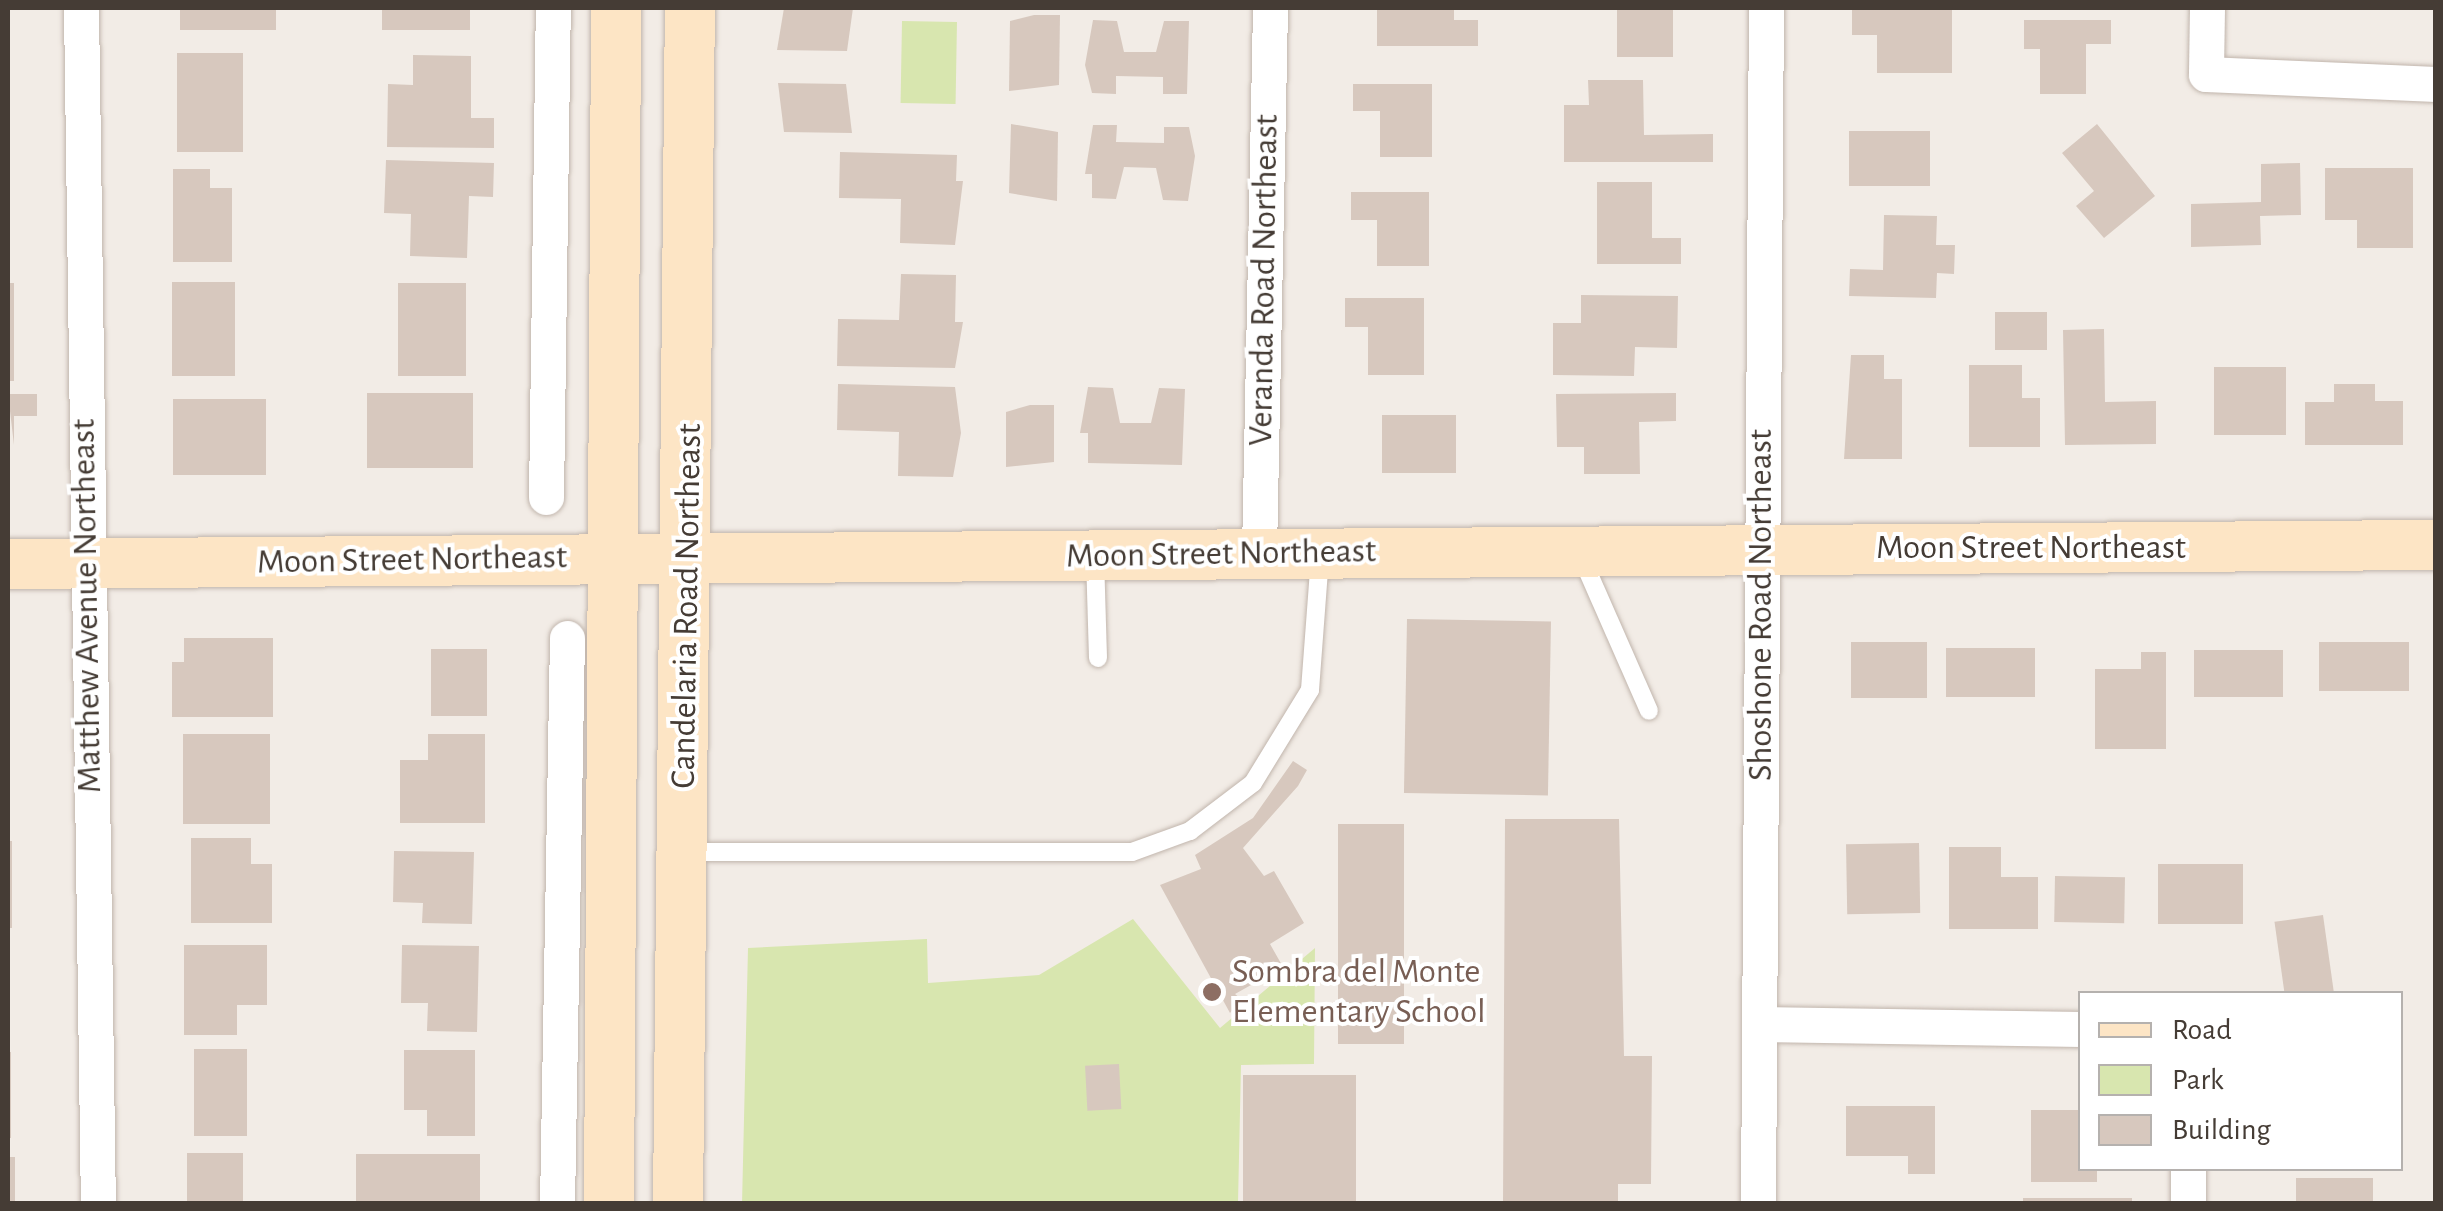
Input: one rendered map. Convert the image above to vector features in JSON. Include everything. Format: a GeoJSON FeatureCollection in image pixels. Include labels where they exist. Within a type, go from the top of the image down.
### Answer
{"type":"FeatureCollection","features":[{"type":"Feature","properties":{"kind":"street","name":"Matthew Avenue Northeast"},"geometry":{"type":"LineString","coordinates":[[81,8],[85,563],[98,1204]]}},
{"type":"Feature","properties":{"kind":"street"},"geometry":{"type":"LineString","coordinates":[[546,497],[553,8]]}},
{"type":"Feature","properties":{"kind":"street","name":"Candelaria Road Northeast"},"geometry":{"type":"LineString","coordinates":[[609,1204],[618,558],[616,8]]}},
{"type":"Feature","properties":{"kind":"street","name":"Candelaria Road Northeast"},"geometry":{"type":"LineString","coordinates":[[678,1204],[690,559],[690,8]]}},
{"type":"Feature","properties":{"kind":"street","name":"Veranda Road Northeast"},"geometry":{"type":"LineString","coordinates":[[1259,552],[1270,8]]}},
{"type":"Feature","properties":{"kind":"street","name":"Shoshone Road Northeast"},"geometry":{"type":"LineString","coordinates":[[1758,1204],[1766,8]]}},
{"type":"Feature","properties":{"kind":"street"},"geometry":{"type":"LineString","coordinates":[[2208,8],[2206,74],[2436,84]]}},
{"type":"Feature","properties":{"kind":"street","name":"Moon Street Northeast"},"geometry":{"type":"LineString","coordinates":[[8,564],[2436,546]]}},
{"type":"Feature","properties":{"kind":"street"},"geometry":{"type":"LineString","coordinates":[[557,1204],[568,638]]}},
{"type":"Feature","properties":{"kind":"street"},"geometry":{"type":"LineString","coordinates":[[1760,1024],[2078,1030]]}},
{"type":"Feature","properties":{"kind":"street"},"geometry":{"type":"LineString","coordinates":[[2188,1171],[2188,1204]]}},
{"type":"Feature","properties":{"kind":"lane"},"geometry":{"type":"LineString","coordinates":[[1580,551],[1649,711]]}},
{"type":"Feature","properties":{"kind":"lane"},"geometry":{"type":"LineString","coordinates":[[684,852],[1132,852],[1190,832],[1253,784],[1310,690],[1321,552]]}},
{"type":"Feature","properties":{"kind":"lane"},"geometry":{"type":"LineString","coordinates":[[1095,556],[1098,658]]}},
{"type":"Feature","properties":{"kind":"green space"},"geometry":{"type":"Polygon","coordinates":[[[902,21],[957,22],[956,104],[901,103],[902,21]]]}},
{"type":"Feature","properties":{"kind":"green space"},"geometry":{"type":"Polygon","coordinates":[[[1133,919],[1220,1028],[1315,948],[1314,1064],[1241,1065],[1238,1203],[742,1204],[748,948],[927,939],[928,983],[1039,975],[1133,919]]]}},
{"type":"Feature","properties":{"kind":"building"},"geometry":{"type":"Polygon","coordinates":[[[180,8],[276,8],[276,30],[180,30],[180,8]]]}},
{"type":"Feature","properties":{"kind":"building"},"geometry":{"type":"Polygon","coordinates":[[[382,8],[470,8],[470,30],[382,30],[382,8]]]}},
{"type":"Feature","properties":{"kind":"building"},"geometry":{"type":"Polygon","coordinates":[[[784,8],[853,8],[847,51],[777,50],[784,8]]]}},
{"type":"Feature","properties":{"kind":"building"},"geometry":{"type":"Polygon","coordinates":[[[1377,8],[1454,8],[1454,20],[1478,20],[1478,46],[1377,46],[1377,8]]]}},
{"type":"Feature","properties":{"kind":"building"},"geometry":{"type":"Polygon","coordinates":[[[1617,8],[1673,8],[1673,57],[1617,57],[1617,8]]]}},
{"type":"Feature","properties":{"kind":"building"},"geometry":{"type":"Polygon","coordinates":[[[1852,9],[1952,9],[1952,73],[1877,73],[1877,35],[1852,35],[1852,9]]]}},
{"type":"Feature","properties":{"kind":"building"},"geometry":{"type":"Polygon","coordinates":[[[1034,15],[1060,15],[1059,85],[1009,91],[1010,21],[1034,15]]]}},
{"type":"Feature","properties":{"kind":"building"},"geometry":{"type":"Polygon","coordinates":[[[1093,20],[1117,21],[1124,52],[1156,52],[1164,21],[1189,21],[1187,94],[1163,94],[1163,77],[1116,76],[1116,94],[1092,93],[1085,65],[1093,20]]]}},
{"type":"Feature","properties":{"kind":"building"},"geometry":{"type":"Polygon","coordinates":[[[2024,20],[2111,20],[2111,44],[2086,44],[2086,94],[2040,94],[2040,49],[2024,49],[2024,20]]]}},
{"type":"Feature","properties":{"kind":"building"},"geometry":{"type":"Polygon","coordinates":[[[177,53],[243,53],[243,152],[177,152],[177,53]]]}},
{"type":"Feature","properties":{"kind":"building"},"geometry":{"type":"Polygon","coordinates":[[[413,55],[471,56],[471,118],[494,118],[494,148],[387,147],[388,84],[413,85],[413,55]]]}},
{"type":"Feature","properties":{"kind":"building"},"geometry":{"type":"Polygon","coordinates":[[[1588,80],[1643,80],[1644,135],[1713,134],[1713,162],[1564,162],[1564,105],[1589,105],[1588,80]]]}},
{"type":"Feature","properties":{"kind":"building"},"geometry":{"type":"Polygon","coordinates":[[[778,83],[846,84],[852,133],[784,132],[778,83]]]}},
{"type":"Feature","properties":{"kind":"building"},"geometry":{"type":"Polygon","coordinates":[[[1353,84],[1432,84],[1432,157],[1380,157],[1380,111],[1353,111],[1353,84]]]}},
{"type":"Feature","properties":{"kind":"building"},"geometry":{"type":"Polygon","coordinates":[[[1011,124],[1058,132],[1057,201],[1009,193],[1011,124]]]}},
{"type":"Feature","properties":{"kind":"building"},"geometry":{"type":"Polygon","coordinates":[[[2097,124],[2155,196],[2104,238],[2076,206],[2094,191],[2062,153],[2097,124]]]}},
{"type":"Feature","properties":{"kind":"building"},"geometry":{"type":"Polygon","coordinates":[[[1093,125],[1117,125],[1116,142],[1164,143],[1164,127],[1189,127],[1195,156],[1188,201],[1163,200],[1156,168],[1124,167],[1116,199],[1092,198],[1092,174],[1085,174],[1093,125]]]}},
{"type":"Feature","properties":{"kind":"building"},"geometry":{"type":"Polygon","coordinates":[[[1849,131],[1930,131],[1930,186],[1849,186],[1849,131]]]}},
{"type":"Feature","properties":{"kind":"building"},"geometry":{"type":"Polygon","coordinates":[[[840,152],[957,155],[956,181],[963,181],[955,245],[900,243],[901,199],[839,198],[840,152]]]}},
{"type":"Feature","properties":{"kind":"building"},"geometry":{"type":"Polygon","coordinates":[[[386,160],[494,163],[493,197],[469,196],[467,258],[410,256],[411,214],[384,213],[386,160]]]}},
{"type":"Feature","properties":{"kind":"building"},"geometry":{"type":"Polygon","coordinates":[[[2300,163],[2301,215],[2260,216],[2261,245],[2191,247],[2191,204],[2261,202],[2261,164],[2300,163]]]}},
{"type":"Feature","properties":{"kind":"building"},"geometry":{"type":"Polygon","coordinates":[[[2325,168],[2413,168],[2413,248],[2357,248],[2357,220],[2325,220],[2325,168]]]}},
{"type":"Feature","properties":{"kind":"building"},"geometry":{"type":"Polygon","coordinates":[[[173,169],[210,169],[210,188],[232,188],[232,262],[173,262],[173,169]]]}},
{"type":"Feature","properties":{"kind":"building"},"geometry":{"type":"Polygon","coordinates":[[[1597,182],[1652,182],[1652,238],[1681,238],[1681,264],[1597,264],[1597,182]]]}},
{"type":"Feature","properties":{"kind":"building"},"geometry":{"type":"Polygon","coordinates":[[[1351,192],[1429,192],[1429,266],[1377,266],[1377,220],[1351,220],[1351,192]]]}},
{"type":"Feature","properties":{"kind":"building"},"geometry":{"type":"Polygon","coordinates":[[[1884,215],[1937,216],[1936,245],[1955,245],[1954,274],[1937,273],[1936,298],[1849,296],[1850,269],[1883,270],[1884,215]]]}},
{"type":"Feature","properties":{"kind":"building"},"geometry":{"type":"Polygon","coordinates":[[[901,274],[956,275],[955,322],[963,322],[955,368],[837,366],[838,319],[899,320],[901,274]]]}},
{"type":"Feature","properties":{"kind":"building"},"geometry":{"type":"Polygon","coordinates":[[[172,282],[235,282],[235,376],[172,376],[172,282]]]}},
{"type":"Feature","properties":{"kind":"building"},"geometry":{"type":"Polygon","coordinates":[[[8,283],[14,283],[14,381],[8,381],[8,283]]]}},
{"type":"Feature","properties":{"kind":"building"},"geometry":{"type":"Polygon","coordinates":[[[398,283],[466,283],[466,376],[398,376],[398,283]]]}},
{"type":"Feature","properties":{"kind":"building"},"geometry":{"type":"Polygon","coordinates":[[[1581,295],[1678,296],[1677,348],[1635,347],[1634,376],[1553,375],[1553,323],[1581,323],[1581,295]]]}},
{"type":"Feature","properties":{"kind":"building"},"geometry":{"type":"Polygon","coordinates":[[[1345,298],[1424,298],[1424,375],[1368,375],[1368,327],[1345,327],[1345,298]]]}},
{"type":"Feature","properties":{"kind":"building"},"geometry":{"type":"Polygon","coordinates":[[[1995,312],[2047,312],[2047,350],[1995,350],[1995,312]]]}},
{"type":"Feature","properties":{"kind":"building"},"geometry":{"type":"Polygon","coordinates":[[[2104,329],[2105,402],[2156,401],[2156,444],[2065,445],[2063,330],[2104,329]]]}},
{"type":"Feature","properties":{"kind":"building"},"geometry":{"type":"Polygon","coordinates":[[[1851,355],[1884,355],[1884,379],[1902,379],[1902,459],[1844,459],[1851,355]]]}},
{"type":"Feature","properties":{"kind":"building"},"geometry":{"type":"Polygon","coordinates":[[[1969,365],[2022,365],[2022,398],[2040,398],[2040,447],[1969,447],[1969,365]]]}},
{"type":"Feature","properties":{"kind":"building"},"geometry":{"type":"Polygon","coordinates":[[[2214,367],[2286,367],[2286,435],[2214,435],[2214,367]]]}},
{"type":"Feature","properties":{"kind":"building"},"geometry":{"type":"Polygon","coordinates":[[[838,384],[955,387],[961,433],[953,477],[898,476],[899,432],[837,430],[838,384]]]}},
{"type":"Feature","properties":{"kind":"building"},"geometry":{"type":"Polygon","coordinates":[[[2334,384],[2375,384],[2375,401],[2403,401],[2403,445],[2305,445],[2305,402],[2334,402],[2334,384]]]}},
{"type":"Feature","properties":{"kind":"building"},"geometry":{"type":"Polygon","coordinates":[[[1088,387],[1113,388],[1120,423],[1151,423],[1159,388],[1185,389],[1182,465],[1088,463],[1088,433],[1080,433],[1088,387]]]}},
{"type":"Feature","properties":{"kind":"building"},"geometry":{"type":"Polygon","coordinates":[[[367,393],[473,393],[473,468],[367,468],[367,393]]]}},
{"type":"Feature","properties":{"kind":"building"},"geometry":{"type":"Polygon","coordinates":[[[1676,393],[1676,421],[1639,422],[1640,474],[1584,474],[1584,447],[1557,447],[1556,394],[1676,393]]]}},
{"type":"Feature","properties":{"kind":"building"},"geometry":{"type":"Polygon","coordinates":[[[8,394],[37,394],[37,416],[14,416],[14,445],[8,394]]]}},
{"type":"Feature","properties":{"kind":"building"},"geometry":{"type":"Polygon","coordinates":[[[173,399],[266,399],[266,475],[173,475],[173,399]]]}},
{"type":"Feature","properties":{"kind":"building"},"geometry":{"type":"Polygon","coordinates":[[[1030,405],[1054,405],[1054,462],[1006,467],[1006,412],[1030,405]]]}},
{"type":"Feature","properties":{"kind":"building"},"geometry":{"type":"Polygon","coordinates":[[[1382,415],[1456,415],[1456,473],[1382,473],[1382,415]]]}},
{"type":"Feature","properties":{"kind":"building"},"geometry":{"type":"Polygon","coordinates":[[[1407,619],[1551,622],[1548,795],[1404,793],[1407,619]]]}},
{"type":"Feature","properties":{"kind":"building"},"geometry":{"type":"Polygon","coordinates":[[[184,638],[273,638],[273,717],[172,717],[172,662],[184,662],[184,638]]]}},
{"type":"Feature","properties":{"kind":"building"},"geometry":{"type":"Polygon","coordinates":[[[1851,642],[1927,642],[1927,698],[1851,698],[1851,642]]]}},
{"type":"Feature","properties":{"kind":"building"},"geometry":{"type":"Polygon","coordinates":[[[2319,642],[2409,642],[2409,691],[2319,691],[2319,642]]]}},
{"type":"Feature","properties":{"kind":"building"},"geometry":{"type":"Polygon","coordinates":[[[1946,648],[2035,648],[2035,697],[1946,697],[1946,648]]]}},
{"type":"Feature","properties":{"kind":"building"},"geometry":{"type":"Polygon","coordinates":[[[431,649],[487,649],[487,716],[431,716],[431,649]]]}},
{"type":"Feature","properties":{"kind":"building"},"geometry":{"type":"Polygon","coordinates":[[[2194,650],[2283,650],[2283,697],[2194,697],[2194,650]]]}},
{"type":"Feature","properties":{"kind":"building"},"geometry":{"type":"Polygon","coordinates":[[[2141,652],[2166,652],[2166,749],[2095,749],[2095,669],[2141,669],[2141,652]]]}},
{"type":"Feature","properties":{"kind":"building"},"geometry":{"type":"Polygon","coordinates":[[[183,734],[270,734],[270,824],[183,824],[183,734]]]}},
{"type":"Feature","properties":{"kind":"building"},"geometry":{"type":"Polygon","coordinates":[[[428,734],[485,734],[485,823],[400,823],[400,760],[428,760],[428,734]]]}},
{"type":"Feature","properties":{"kind":"building"},"geometry":{"type":"Polygon","coordinates":[[[1293,761],[1307,770],[1298,786],[1243,848],[1264,876],[1274,871],[1304,923],[1270,944],[1283,967],[1235,994],[1241,999],[1230,1013],[1160,885],[1201,869],[1195,855],[1253,818],[1293,761]]]}},
{"type":"Feature","properties":{"kind":"building"},"geometry":{"type":"Polygon","coordinates":[[[1505,819],[1619,819],[1624,1056],[1652,1056],[1651,1184],[1618,1184],[1618,1204],[1503,1204],[1505,819]]]}},
{"type":"Feature","properties":{"kind":"building"},"geometry":{"type":"Polygon","coordinates":[[[1338,824],[1404,824],[1404,1044],[1338,1044],[1338,824]]]}},
{"type":"Feature","properties":{"kind":"building"},"geometry":{"type":"Polygon","coordinates":[[[191,838],[251,838],[251,864],[272,864],[272,923],[191,923],[191,838]]]}},
{"type":"Feature","properties":{"kind":"building"},"geometry":{"type":"Polygon","coordinates":[[[8,841],[12,841],[12,928],[8,928],[8,841]]]}},
{"type":"Feature","properties":{"kind":"building"},"geometry":{"type":"Polygon","coordinates":[[[1919,843],[1920,913],[1847,914],[1846,844],[1919,843]]]}},
{"type":"Feature","properties":{"kind":"building"},"geometry":{"type":"Polygon","coordinates":[[[1949,847],[2001,847],[2001,877],[2038,877],[2038,929],[1949,929],[1949,847]]]}},
{"type":"Feature","properties":{"kind":"building"},"geometry":{"type":"Polygon","coordinates":[[[394,851],[474,852],[472,924],[422,923],[423,903],[393,902],[394,851]]]}},
{"type":"Feature","properties":{"kind":"building"},"geometry":{"type":"Polygon","coordinates":[[[2158,864],[2243,864],[2243,924],[2158,924],[2158,864]]]}},
{"type":"Feature","properties":{"kind":"building"},"geometry":{"type":"Polygon","coordinates":[[[2055,876],[2125,877],[2124,923],[2054,922],[2055,876]]]}},
{"type":"Feature","properties":{"kind":"building"},"geometry":{"type":"Polygon","coordinates":[[[2323,915],[2334,991],[2284,991],[2274,922],[2323,915]]]}},
{"type":"Feature","properties":{"kind":"building"},"geometry":{"type":"Polygon","coordinates":[[[184,945],[267,945],[267,1005],[237,1005],[237,1035],[184,1035],[184,945]]]}},
{"type":"Feature","properties":{"kind":"building"},"geometry":{"type":"Polygon","coordinates":[[[402,945],[479,946],[477,1032],[427,1031],[428,1003],[401,1003],[402,945]]]}},
{"type":"Feature","properties":{"kind":"building"},"geometry":{"type":"Polygon","coordinates":[[[194,1049],[247,1049],[247,1136],[194,1136],[194,1049]]]}},
{"type":"Feature","properties":{"kind":"building"},"geometry":{"type":"Polygon","coordinates":[[[404,1050],[475,1050],[475,1136],[427,1136],[427,1110],[404,1110],[404,1050]]]}},
{"type":"Feature","properties":{"kind":"building"},"geometry":{"type":"Polygon","coordinates":[[[8,1052],[11,1052],[8,1138],[8,1052]]]}},
{"type":"Feature","properties":{"kind":"building"},"geometry":{"type":"Polygon","coordinates":[[[1119,1064],[1121,1109],[1087,1111],[1085,1066],[1119,1064]]]}},
{"type":"Feature","properties":{"kind":"building"},"geometry":{"type":"Polygon","coordinates":[[[1243,1075],[1356,1075],[1356,1204],[1243,1204],[1243,1075]]]}},
{"type":"Feature","properties":{"kind":"building"},"geometry":{"type":"Polygon","coordinates":[[[1846,1106],[1935,1106],[1935,1174],[1908,1174],[1908,1156],[1846,1156],[1846,1106]]]}},
{"type":"Feature","properties":{"kind":"building"},"geometry":{"type":"Polygon","coordinates":[[[2031,1110],[2078,1110],[2078,1171],[2097,1171],[2097,1182],[2031,1182],[2031,1110]]]}},
{"type":"Feature","properties":{"kind":"building"},"geometry":{"type":"Polygon","coordinates":[[[187,1153],[243,1153],[243,1204],[187,1204],[187,1153]]]}},
{"type":"Feature","properties":{"kind":"building"},"geometry":{"type":"Polygon","coordinates":[[[356,1154],[480,1154],[480,1204],[356,1204],[356,1154]]]}},
{"type":"Feature","properties":{"kind":"building"},"geometry":{"type":"Polygon","coordinates":[[[8,1157],[15,1157],[15,1204],[8,1204],[8,1157]]]}},
{"type":"Feature","properties":{"kind":"building"},"geometry":{"type":"Polygon","coordinates":[[[2296,1178],[2373,1178],[2373,1204],[2296,1204],[2296,1178]]]}},
{"type":"Feature","properties":{"kind":"building"},"geometry":{"type":"Polygon","coordinates":[[[2023,1198],[2132,1198],[2132,1204],[2023,1204],[2023,1198]]]}},
{"type":"Feature","properties":{"kind":"place","name":"Sombra del Monte Elementary School"},"geometry":{"type":"Point","coordinates":[1212,992]}}]}
